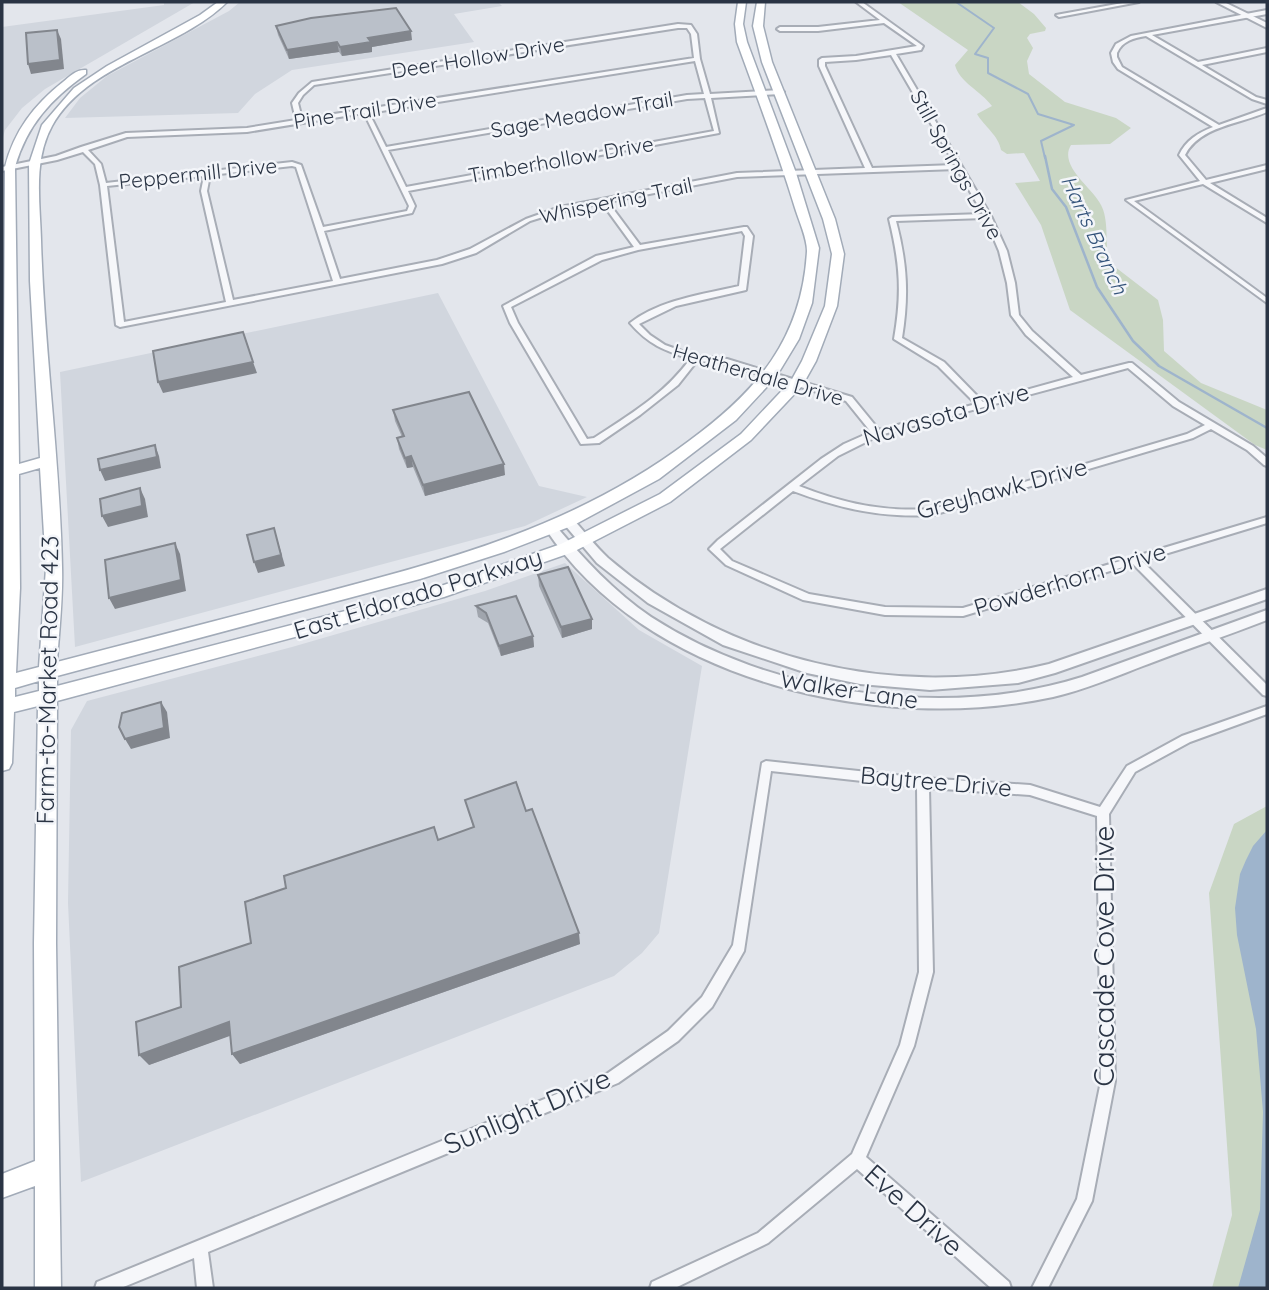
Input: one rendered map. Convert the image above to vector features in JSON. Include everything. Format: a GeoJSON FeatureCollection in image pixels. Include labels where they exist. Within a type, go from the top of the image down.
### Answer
{"type":"FeatureCollection","features":[{"type":"Feature","properties":{"kind":"main road","name":"Farm-to-Market Road 423"},"geometry":{"type":"LineString","coordinates":[[48,1288],[45,1170],[48,671],[54,568],[36,281],[34,163],[42,134],[56,113],[77,90],[124,59],[203,17],[223,2]]}},
{"type":"Feature","properties":{"kind":"main road","name":"East Eldorado Parkway"},"geometry":{"type":"LineString","coordinates":[[5,683],[460,562],[568,521],[654,475],[731,417],[771,374],[787,349],[806,303],[813,248],[790,173],[741,42],[739,24],[742,2]]}},
{"type":"Feature","properties":{"kind":"main road","name":"East Eldorado Parkway"},"geometry":{"type":"LineString","coordinates":[[4,707],[444,591],[567,548],[665,498],[746,437],[797,383],[831,306],[838,254],[829,219],[767,62],[758,26],[761,2]]}},
{"type":"Feature","properties":{"kind":"main road","name":"Farm-to-Market Road 423"},"geometry":{"type":"LineString","coordinates":[[2,763],[12,588],[7,342],[11,285],[6,168],[32,116],[60,89],[190,12]]}},
{"type":"Feature","properties":{"kind":"main road"},"geometry":{"type":"LineString","coordinates":[[110,57],[124,59]]}},
{"type":"Feature","properties":{"kind":"main road"},"geometry":{"type":"LineString","coordinates":[[11,285],[36,281]]}},
{"type":"Feature","properties":{"kind":"main road"},"geometry":{"type":"LineString","coordinates":[[10,471],[46,462]]}},
{"type":"Feature","properties":{"kind":"main road"},"geometry":{"type":"LineString","coordinates":[[327,597],[332,621]]}},
{"type":"Feature","properties":{"kind":"main road"},"geometry":{"type":"LineString","coordinates":[[2,1186],[45,1170]]}},
{"type":"Feature","properties":{"kind":"street"},"geometry":{"type":"LineString","coordinates":[[859,2],[920,46],[919,49],[893,54],[822,60],[822,66],[869,169]]}},
{"type":"Feature","properties":{"kind":"street"},"geometry":{"type":"LineString","coordinates":[[1059,15],[1136,2]]}},
{"type":"Feature","properties":{"kind":"street"},"geometry":{"type":"LineString","coordinates":[[1219,2],[1267,26]]}},
{"type":"Feature","properties":{"kind":"street"},"geometry":{"type":"LineString","coordinates":[[1218,127],[1116,64],[1112,55],[1117,44],[1133,37],[1267,12]]}},
{"type":"Feature","properties":{"kind":"street"},"geometry":{"type":"LineString","coordinates":[[780,29],[830,28],[884,21]]}},
{"type":"Feature","properties":{"kind":"street","name":"Deer Hollow Drive"},"geometry":{"type":"LineString","coordinates":[[300,122],[295,103],[300,94],[312,84],[689,26],[694,34],[697,59]]}},
{"type":"Feature","properties":{"kind":"street"},"geometry":{"type":"LineString","coordinates":[[1148,35],[1254,98],[1267,102]]}},
{"type":"Feature","properties":{"kind":"street"},"geometry":{"type":"LineString","coordinates":[[1197,64],[1267,50]]}},
{"type":"Feature","properties":{"kind":"street","name":"Still Springs Drive"},"geometry":{"type":"LineString","coordinates":[[893,54],[988,216],[1003,251],[1016,315],[1029,333],[1079,379]]}},
{"type":"Feature","properties":{"kind":"street"},"geometry":{"type":"LineString","coordinates":[[697,59],[709,95]]}},
{"type":"Feature","properties":{"kind":"street","name":"Pine Trail Drive"},"geometry":{"type":"LineString","coordinates":[[6,168],[34,163],[126,135],[247,130],[697,59]]}},
{"type":"Feature","properties":{"kind":"street","name":"Sage Meadow Trail"},"geometry":{"type":"LineString","coordinates":[[385,149],[687,97],[781,92]]}},
{"type":"Feature","properties":{"kind":"street","name":"Timberhollow Drive"},"geometry":{"type":"LineString","coordinates":[[405,189],[717,132],[709,95]]}},
{"type":"Feature","properties":{"kind":"street"},"geometry":{"type":"LineString","coordinates":[[1267,110],[1243,121],[1197,135],[1183,150],[1186,163],[1203,181],[1267,221]]}},
{"type":"Feature","properties":{"kind":"street"},"geometry":{"type":"LineString","coordinates":[[338,283],[321,230],[410,212],[412,206],[366,111]]}},
{"type":"Feature","properties":{"kind":"street"},"geometry":{"type":"LineString","coordinates":[[83,148],[98,164],[103,184]]}},
{"type":"Feature","properties":{"kind":"street","name":"Peppermill Drive"},"geometry":{"type":"LineString","coordinates":[[103,184],[147,177],[207,175],[292,164],[299,166],[321,230]]}},
{"type":"Feature","properties":{"kind":"street","name":"Whispering Trail"},"geometry":{"type":"LineString","coordinates":[[103,184],[120,325],[439,262],[473,251],[528,220],[559,209],[737,175],[960,167]]}},
{"type":"Feature","properties":{"kind":"street"},"geometry":{"type":"LineString","coordinates":[[1267,167],[1129,201],[1267,301]]}},
{"type":"Feature","properties":{"kind":"street"},"geometry":{"type":"LineString","coordinates":[[207,175],[204,191],[230,304]]}},
{"type":"Feature","properties":{"kind":"street"},"geometry":{"type":"LineString","coordinates":[[604,201],[638,248],[599,258],[507,306],[514,323],[584,442],[596,441],[664,394],[685,375],[695,358]]}},
{"type":"Feature","properties":{"kind":"street"},"geometry":{"type":"LineString","coordinates":[[982,405],[941,364],[898,339],[905,300],[903,260],[892,219],[988,216]]}},
{"type":"Feature","properties":{"kind":"street","name":"Heatherdale Drive"},"geometry":{"type":"LineString","coordinates":[[638,248],[744,229],[749,236],[743,288],[678,301],[659,308],[634,323],[647,337],[662,347],[695,358],[724,361],[771,374],[849,399],[877,433]]}},
{"type":"Feature","properties":{"kind":"street","name":"Navasota Drive"},"geometry":{"type":"LineString","coordinates":[[714,549],[793,487],[816,465],[850,443],[877,433],[1129,366],[1176,404],[1209,426]]}},
{"type":"Feature","properties":{"kind":"street"},"geometry":{"type":"LineString","coordinates":[[1209,426],[1250,448],[1267,463]]}},
{"type":"Feature","properties":{"kind":"street","name":"Greyhawk Drive"},"geometry":{"type":"LineString","coordinates":[[793,487],[834,504],[869,512],[902,515],[933,512],[1190,436],[1209,426]]}},
{"type":"Feature","properties":{"kind":"street","name":"Powderhorn Drive"},"geometry":{"type":"LineString","coordinates":[[714,549],[729,564],[807,597],[885,611],[963,612],[1267,520]]}},
{"type":"Feature","properties":{"kind":"street","name":"Walker Lane"},"geometry":{"type":"LineString","coordinates":[[568,521],[603,560],[653,599],[729,641],[807,667],[860,678],[930,684],[1018,677],[1079,660],[1267,594]]}},
{"type":"Feature","properties":{"kind":"street","name":"Walker Lane"},"geometry":{"type":"LineString","coordinates":[[551,528],[593,578],[645,619],[689,645],[762,674],[865,697],[924,703],[1012,699],[1055,691],[1267,615]]}},
{"type":"Feature","properties":{"kind":"street"},"geometry":{"type":"LineString","coordinates":[[1136,561],[1267,692]]}},
{"type":"Feature","properties":{"kind":"street","name":"Cascade Cove Drive"},"geometry":{"type":"LineString","coordinates":[[1040,1288],[1084,1201],[1108,1081],[1103,813],[1131,769],[1186,739],[1267,710]]}},
{"type":"Feature","properties":{"kind":"street","name":"Baytree Drive"},"geometry":{"type":"LineString","coordinates":[[766,766],[923,783],[1030,790],[1103,813]]}},
{"type":"Feature","properties":{"kind":"street","name":"Sunlight Drive"},"geometry":{"type":"LineString","coordinates":[[103,1288],[612,1078],[673,1036],[707,1002],[739,947],[766,766]]}},
{"type":"Feature","properties":{"kind":"street"},"geometry":{"type":"LineString","coordinates":[[658,1288],[763,1238],[857,1159],[907,1046],[926,972],[923,783]]}},
{"type":"Feature","properties":{"kind":"street","name":"Eve Drive"},"geometry":{"type":"LineString","coordinates":[[857,1159],[1003,1288]]}},
{"type":"Feature","properties":{"kind":"street"},"geometry":{"type":"LineString","coordinates":[[200,1247],[205,1288]]}},
{"type":"Feature","properties":{"kind":"shaded area"},"geometry":{"type":"Polygon","coordinates":[[[164,2],[195,2],[45,89],[22,108],[5,130],[2,141],[2,27],[164,5],[164,2]]]}},
{"type":"Feature","properties":{"kind":"shaded area"},"geometry":{"type":"Polygon","coordinates":[[[240,2],[498,2],[502,6],[454,14],[474,42],[292,70],[255,94],[238,113],[65,118],[80,98],[107,76],[229,11],[240,2]]]}},
{"type":"Feature","properties":{"kind":"shaded area"},"geometry":{"type":"Polygon","coordinates":[[[438,293],[539,486],[587,497],[525,526],[75,647],[60,372],[438,293]]]}},
{"type":"Feature","properties":{"kind":"shaded area"},"geometry":{"type":"Polygon","coordinates":[[[565,563],[639,630],[702,666],[659,933],[642,953],[614,976],[81,1182],[68,903],[71,730],[87,701],[292,647],[485,591],[565,563]]]}},
{"type":"Feature","properties":{"kind":"green space"},"geometry":{"type":"Polygon","coordinates":[[[898,2],[1018,2],[1046,28],[1045,31],[1030,34],[1027,38],[1033,48],[1027,61],[1029,74],[1065,102],[1116,118],[1131,128],[1110,144],[1071,145],[1068,153],[1073,169],[1097,198],[1104,212],[1110,263],[1158,300],[1163,320],[1164,351],[1201,383],[1267,410],[1267,450],[1255,445],[1070,310],[1041,225],[1015,183],[1040,181],[1024,153],[1007,154],[1001,150],[977,114],[992,106],[957,71],[955,65],[968,50],[898,2]]]}},
{"type":"Feature","properties":{"kind":"green space"},"geometry":{"type":"Polygon","coordinates":[[[1267,806],[1267,1288],[1212,1288],[1232,1215],[1209,893],[1234,824],[1267,806]]]}},
{"type":"Feature","properties":{"kind":"water"},"geometry":{"type":"Polygon","coordinates":[[[1267,830],[1267,1288],[1238,1288],[1260,1210],[1263,1112],[1256,1029],[1237,935],[1235,908],[1240,874],[1253,846],[1267,830]]]}},
{"type":"Feature","properties":{"kind":"building"},"geometry":{"type":"Polygon","coordinates":[[[396,8],[411,31],[368,38],[371,42],[340,47],[337,42],[287,50],[276,26],[311,18],[396,8]]]}},
{"type":"Feature","properties":{"kind":"building"},"geometry":{"type":"Polygon","coordinates":[[[57,30],[60,60],[28,64],[26,33],[57,30]]]}},
{"type":"Feature","properties":{"kind":"building"},"geometry":{"type":"Polygon","coordinates":[[[243,332],[253,362],[158,382],[153,351],[243,332]]]}},
{"type":"Feature","properties":{"kind":"building"},"geometry":{"type":"Polygon","coordinates":[[[469,392],[504,464],[423,485],[411,456],[405,458],[397,438],[404,436],[393,410],[469,392]]]}},
{"type":"Feature","properties":{"kind":"building"},"geometry":{"type":"Polygon","coordinates":[[[155,445],[157,457],[100,470],[98,459],[155,445]]]}},
{"type":"Feature","properties":{"kind":"building"},"geometry":{"type":"Polygon","coordinates":[[[140,488],[142,506],[102,516],[100,499],[140,488]]]}},
{"type":"Feature","properties":{"kind":"building"},"geometry":{"type":"Polygon","coordinates":[[[274,528],[281,555],[254,562],[247,535],[274,528]]]}},
{"type":"Feature","properties":{"kind":"building"},"geometry":{"type":"Polygon","coordinates":[[[175,543],[181,580],[109,598],[105,560],[175,543]]]}},
{"type":"Feature","properties":{"kind":"building"},"geometry":{"type":"Polygon","coordinates":[[[568,567],[592,619],[561,627],[538,575],[568,567]]]}},
{"type":"Feature","properties":{"kind":"building"},"geometry":{"type":"Polygon","coordinates":[[[516,596],[533,636],[499,646],[486,613],[476,606],[516,596]]]}},
{"type":"Feature","properties":{"kind":"building"},"geometry":{"type":"Polygon","coordinates":[[[161,702],[164,728],[125,739],[119,727],[122,713],[161,702]]]}},
{"type":"Feature","properties":{"kind":"building"},"geometry":{"type":"Polygon","coordinates":[[[516,782],[526,811],[532,809],[579,933],[232,1054],[229,1022],[139,1055],[136,1022],[181,1007],[179,967],[251,943],[245,902],[286,888],[284,876],[434,827],[438,840],[474,827],[465,800],[516,782]]]}},
{"type":"Feature","properties":{"kind":"waterway","name":"Harts Branch"},"geometry":{"type":"LineString","coordinates":[[956,2],[994,28],[975,54],[988,58],[988,73],[1028,94],[1038,114],[1074,125],[1041,141],[1045,158]]}},
{"type":"Feature","properties":{"kind":"waterway","name":"Harts Branch"},"geometry":{"type":"LineString","coordinates":[[1045,156],[1052,189],[1066,207],[1097,287],[1133,341],[1159,366],[1267,428]]}}]}
